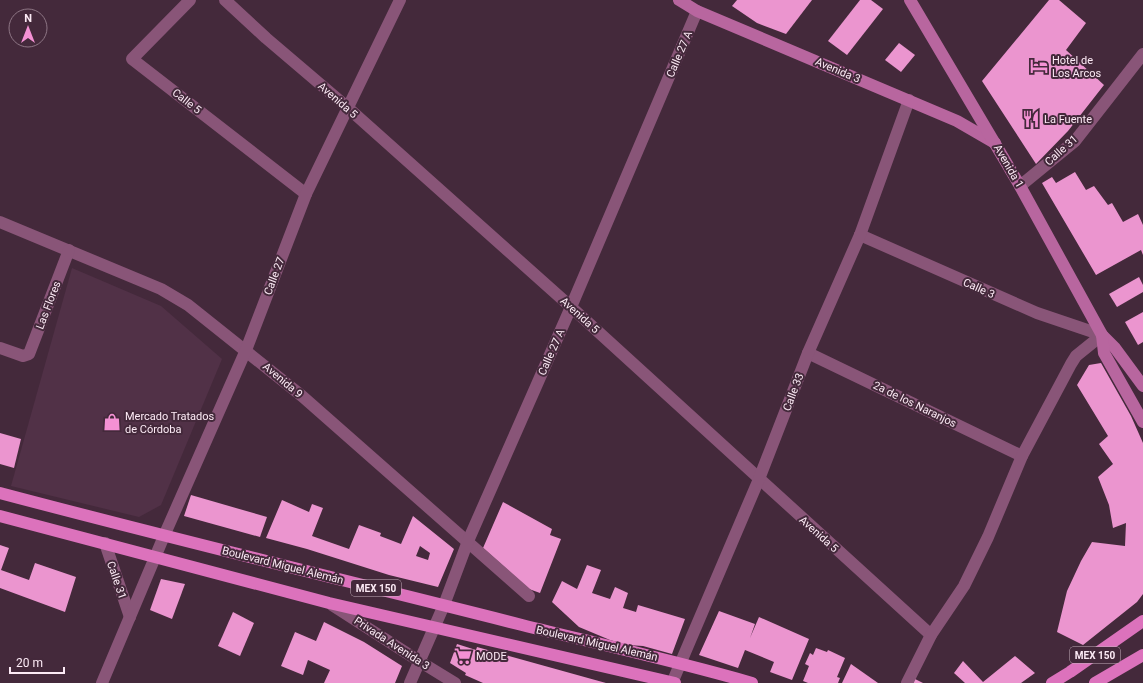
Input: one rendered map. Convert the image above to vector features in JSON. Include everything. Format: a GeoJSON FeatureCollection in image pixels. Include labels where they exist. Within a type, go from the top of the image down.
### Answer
{"type":"FeatureCollection","features":[{"type":"Feature","properties":{"kind":"main road","name":"Avenida 3"},"geometry":{"type":"LineString","coordinates":[[679,0],[697,11],[957,121],[996,144]]}},
{"type":"Feature","properties":{"kind":"main road","name":"Avenida 1"},"geometry":{"type":"LineString","coordinates":[[910,0],[996,144],[1102,335]]}},
{"type":"Feature","properties":{"kind":"main road"},"geometry":{"type":"LineString","coordinates":[[1102,335],[1114,348],[1143,386]]}},
{"type":"Feature","properties":{"kind":"main road"},"geometry":{"type":"LineString","coordinates":[[1102,335],[1104,353],[1143,422]]}},
{"type":"Feature","properties":{"kind":"main road","name":"Boulevard Miguel Alemán"},"geometry":{"type":"LineString","coordinates":[[0,493],[164,536],[681,662],[752,683]]}},
{"type":"Feature","properties":{"kind":"main road","name":"Boulevard Miguel Alemán"},"geometry":{"type":"LineString","coordinates":[[0,516],[156,556],[329,603],[673,683]]}},
{"type":"Feature","properties":{"kind":"main road","name":"MEX 150"},"geometry":{"type":"LineString","coordinates":[[1052,683],[1070,672],[1141,621]]}},
{"type":"Feature","properties":{"kind":"main road","name":"MEX 150"},"geometry":{"type":"LineString","coordinates":[[1095,683],[1143,656]]}},
{"type":"Feature","properties":{"kind":"street","name":"Calle 5"},"geometry":{"type":"LineString","coordinates":[[190,0],[132,59],[306,194]]}},
{"type":"Feature","properties":{"kind":"street","name":"Avenida 5"},"geometry":{"type":"LineString","coordinates":[[225,0],[266,38],[347,107],[571,306],[931,635]]}},
{"type":"Feature","properties":{"kind":"street","name":"Calle 27"},"geometry":{"type":"LineString","coordinates":[[156,556],[246,350],[306,194],[400,0]]}},
{"type":"Feature","properties":{"kind":"street","name":"Calle 27 A"},"geometry":{"type":"LineString","coordinates":[[435,627],[468,541],[571,306],[697,11]]}},
{"type":"Feature","properties":{"kind":"street","name":"Calle 31"},"geometry":{"type":"LineString","coordinates":[[1020,186],[1075,141],[1143,54]]}},
{"type":"Feature","properties":{"kind":"street","name":"Calle 33"},"geometry":{"type":"LineString","coordinates":[[673,683],[759,479],[808,353],[860,235],[909,100]]}},
{"type":"Feature","properties":{"kind":"street","name":"Avenida 9"},"geometry":{"type":"LineString","coordinates":[[0,222],[160,289],[188,305],[302,396],[529,596]]}},
{"type":"Feature","properties":{"kind":"street","name":"Calle 3"},"geometry":{"type":"LineString","coordinates":[[860,235],[1037,313],[1102,335]]}},
{"type":"Feature","properties":{"kind":"street","name":"Las Flores"},"geometry":{"type":"LineString","coordinates":[[0,348],[22,356],[29,354],[69,250]]}},
{"type":"Feature","properties":{"kind":"street"},"geometry":{"type":"LineString","coordinates":[[907,683],[931,635],[964,586],[988,537],[1022,456],[1076,356],[1102,335]]}},
{"type":"Feature","properties":{"kind":"street","name":"2a de los Naranjos"},"geometry":{"type":"LineString","coordinates":[[808,353],[1022,456]]}},
{"type":"Feature","properties":{"kind":"street","name":"Calle 31"},"geometry":{"type":"LineString","coordinates":[[105,543],[130,617]]}},
{"type":"Feature","properties":{"kind":"street","name":"Calle 31"},"geometry":{"type":"LineString","coordinates":[[102,683],[156,556]]}},
{"type":"Feature","properties":{"kind":"street","name":"Privada Avenida 3"},"geometry":{"type":"LineString","coordinates":[[329,603],[455,683]]}},
{"type":"Feature","properties":{"kind":"street"},"geometry":{"type":"LineString","coordinates":[[410,683],[435,627]]}},
{"type":"Feature","properties":{"kind":"shaded area","name":"Mercado Tratados de Córdoba"},"geometry":{"type":"Polygon","coordinates":[[[72,268],[161,306],[222,359],[161,505],[139,517],[11,486],[72,268]]]}},
{"type":"Feature","properties":{"kind":"building"},"geometry":{"type":"Polygon","coordinates":[[[737,0],[812,0],[786,34],[757,23],[732,6],[737,0]]]}},
{"type":"Feature","properties":{"kind":"building"},"geometry":{"type":"Polygon","coordinates":[[[860,0],[871,0],[883,9],[847,55],[828,41],[860,0]]]}},
{"type":"Feature","properties":{"kind":"building","name":"Hotel de Los Arcos"},"geometry":{"type":"Polygon","coordinates":[[[1049,0],[1059,0],[1086,23],[1066,50],[1104,85],[1068,131],[1036,164],[982,81],[1049,0]]]}},
{"type":"Feature","properties":{"kind":"building"},"geometry":{"type":"Polygon","coordinates":[[[899,43],[915,55],[901,72],[885,60],[899,43]]]}},
{"type":"Feature","properties":{"kind":"building"},"geometry":{"type":"Polygon","coordinates":[[[1075,172],[1086,190],[1094,186],[1108,205],[1112,203],[1123,222],[1138,214],[1143,225],[1143,255],[1141,250],[1096,275],[1042,183],[1052,177],[1056,183],[1075,172]]]}},
{"type":"Feature","properties":{"kind":"building"},"geometry":{"type":"Polygon","coordinates":[[[1139,277],[1143,285],[1143,292],[1117,307],[1109,294],[1139,277]]]}},
{"type":"Feature","properties":{"kind":"building"},"geometry":{"type":"Polygon","coordinates":[[[1143,312],[1143,342],[1138,345],[1125,322],[1143,312]]]}},
{"type":"Feature","properties":{"kind":"building"},"geometry":{"type":"Polygon","coordinates":[[[1101,363],[1131,416],[1143,443],[1143,594],[1137,602],[1083,645],[1057,632],[1067,591],[1092,542],[1125,546],[1126,523],[1113,528],[1109,505],[1098,477],[1113,464],[1099,444],[1108,436],[1077,385],[1089,365],[1101,363]]]}},
{"type":"Feature","properties":{"kind":"building"},"geometry":{"type":"Polygon","coordinates":[[[0,433],[21,439],[14,468],[0,464],[0,433]]]}},
{"type":"Feature","properties":{"kind":"building"},"geometry":{"type":"Polygon","coordinates":[[[191,495],[267,517],[260,537],[184,516],[191,495]]]}},
{"type":"Feature","properties":{"kind":"building"},"geometry":{"type":"Polygon","coordinates":[[[282,500],[309,512],[312,504],[323,508],[312,536],[349,549],[359,525],[381,533],[380,536],[401,544],[413,516],[454,549],[438,587],[389,575],[307,549],[266,538],[282,500]],[[420,546],[416,556],[428,560],[430,553],[420,546]]]}},
{"type":"Feature","properties":{"kind":"building"},"geometry":{"type":"Polygon","coordinates":[[[503,502],[552,529],[550,535],[561,539],[540,593],[529,589],[483,548],[503,502]]]}},
{"type":"Feature","properties":{"kind":"building"},"geometry":{"type":"Polygon","coordinates":[[[0,545],[9,548],[1,570],[29,580],[35,563],[76,577],[65,612],[0,588],[0,545]]]}},
{"type":"Feature","properties":{"kind":"building"},"geometry":{"type":"Polygon","coordinates":[[[587,565],[601,570],[592,593],[610,599],[615,587],[628,593],[623,608],[636,612],[638,605],[685,619],[672,654],[643,646],[628,645],[610,640],[579,627],[552,602],[562,581],[577,589],[587,565]]]}},
{"type":"Feature","properties":{"kind":"building"},"geometry":{"type":"Polygon","coordinates":[[[161,579],[185,584],[172,619],[150,610],[161,579]]]}},
{"type":"Feature","properties":{"kind":"building"},"geometry":{"type":"Polygon","coordinates":[[[719,611],[755,624],[750,638],[759,617],[809,639],[792,680],[770,672],[774,662],[745,650],[738,668],[699,655],[719,611]]]}},
{"type":"Feature","properties":{"kind":"building"},"geometry":{"type":"Polygon","coordinates":[[[233,612],[254,623],[240,656],[218,646],[233,612]]]}},
{"type":"Feature","properties":{"kind":"building"},"geometry":{"type":"Polygon","coordinates":[[[324,622],[364,642],[402,666],[395,683],[324,683],[330,670],[308,660],[303,675],[281,666],[295,632],[316,641],[324,622]]]}},
{"type":"Feature","properties":{"kind":"building"},"geometry":{"type":"Polygon","coordinates":[[[457,644],[476,650],[477,647],[606,683],[483,683],[465,675],[466,673],[450,663],[457,644]]]}},
{"type":"Feature","properties":{"kind":"building"},"geometry":{"type":"Polygon","coordinates":[[[816,648],[827,652],[828,650],[845,658],[837,677],[840,678],[838,683],[808,683],[803,681],[809,666],[805,664],[810,653],[813,655],[816,648]]]}},
{"type":"Feature","properties":{"kind":"building"},"geometry":{"type":"Polygon","coordinates":[[[1015,656],[1035,673],[1021,683],[965,683],[954,673],[963,661],[983,682],[1015,656]]]}},
{"type":"Feature","properties":{"kind":"building"},"geometry":{"type":"Polygon","coordinates":[[[851,664],[878,683],[842,683],[851,664]]]}},
{"type":"Feature","properties":{"kind":"building"},"geometry":{"type":"Polygon","coordinates":[[[915,679],[923,683],[913,683],[915,679]]]}},
{"type":"Feature","properties":{"kind":"place","name":"Hotel de Los Arcos"},"geometry":{"type":"Point","coordinates":[1039,66]}},
{"type":"Feature","properties":{"kind":"place","name":"La Fuente"},"geometry":{"type":"Point","coordinates":[1031,119]}},
{"type":"Feature","properties":{"kind":"place","name":"Mercado Tratados de Córdoba"},"geometry":{"type":"Point","coordinates":[112,422]}},
{"type":"Feature","properties":{"kind":"place","name":"MODE"},"geometry":{"type":"Point","coordinates":[463,656]}}]}
